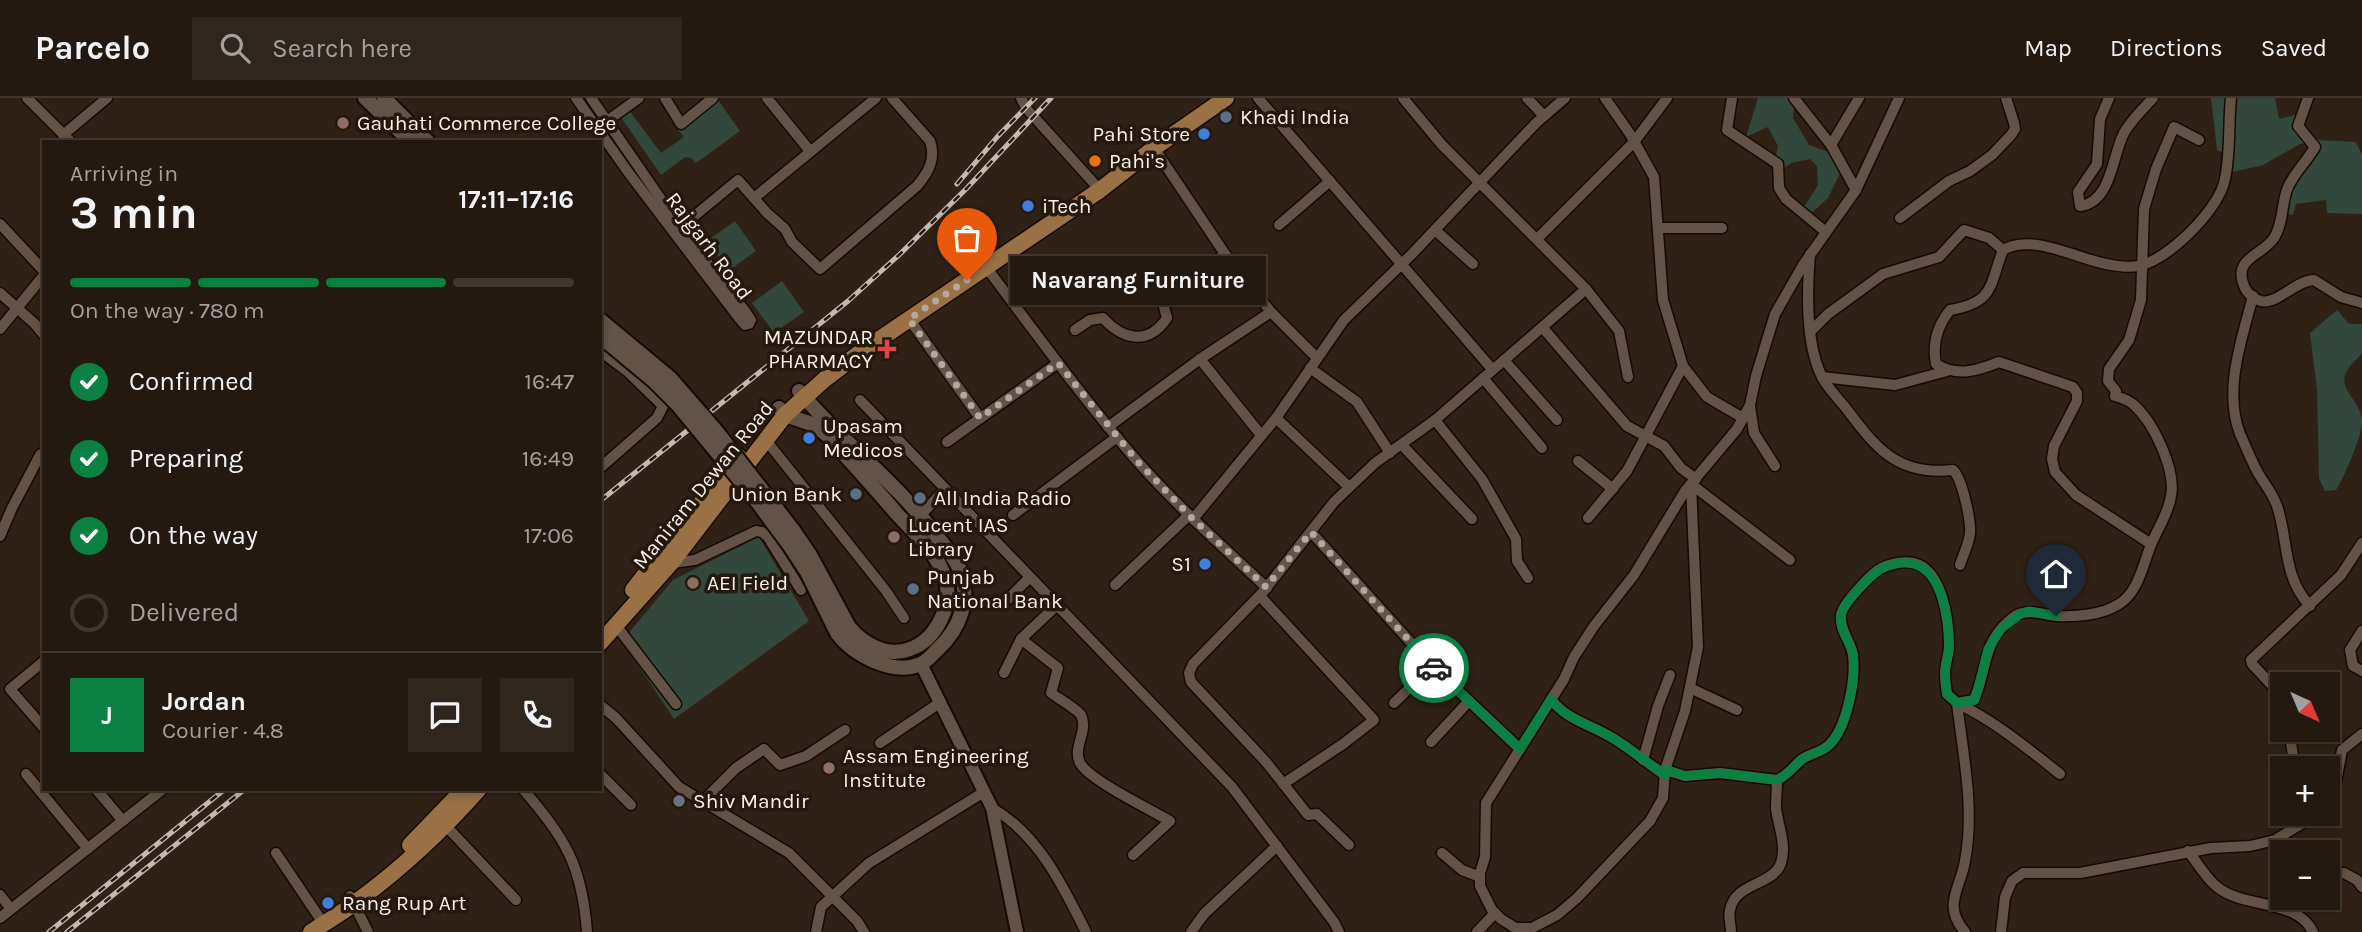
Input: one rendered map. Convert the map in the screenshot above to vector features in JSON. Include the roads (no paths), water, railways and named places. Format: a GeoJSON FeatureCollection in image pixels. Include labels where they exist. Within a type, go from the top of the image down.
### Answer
{"type":"FeatureCollection","features":[{"type":"Feature","properties":{"kind":"main road"},"geometry":{"type":"LineString","coordinates":[[384,98],[420,140]]}},
{"type":"Feature","properties":{"kind":"main road","name":"Maniram Dewan Road"},"geometry":{"type":"LineString","coordinates":[[666,558],[717,481],[782,411],[802,394],[1097,187],[1208,98]]}},
{"type":"Feature","properties":{"kind":"main road","name":"Maniram Dewan Road"},"geometry":{"type":"LineString","coordinates":[[802,394],[819,372],[857,344],[1097,187],[1226,98]]}},
{"type":"Feature","properties":{"kind":"main road"},"geometry":{"type":"LineString","coordinates":[[369,99],[420,140]]}},
{"type":"Feature","properties":{"kind":"main road"},"geometry":{"type":"LineString","coordinates":[[602,322],[671,379],[718,432],[793,530],[816,566],[843,630],[845,643],[878,663],[908,666],[921,664],[954,633],[961,620],[964,589],[959,567],[921,515],[802,394]]}},
{"type":"Feature","properties":{"kind":"main road"},"geometry":{"type":"LineString","coordinates":[[602,338],[653,380],[678,405],[753,496],[796,555],[843,630],[870,646],[885,650],[910,650],[937,626],[946,604],[946,579],[936,560],[830,437],[815,425],[782,411]]}},
{"type":"Feature","properties":{"kind":"main road","name":"Maniram Dewan Road"},"geometry":{"type":"LineString","coordinates":[[608,627],[765,439],[782,411]]}},
{"type":"Feature","properties":{"kind":"main road"},"geometry":{"type":"LineString","coordinates":[[353,900],[462,791]]}},
{"type":"Feature","properties":{"kind":"main road"},"geometry":{"type":"LineString","coordinates":[[298,932],[315,925],[353,900],[446,826],[477,791]]}},
{"type":"Feature","properties":{"kind":"street"},"geometry":{"type":"LineString","coordinates":[[27,98],[67,139],[107,98]]}},
{"type":"Feature","properties":{"kind":"street","name":"Rajgarh Road"},"geometry":{"type":"LineString","coordinates":[[576,98],[636,183],[739,318],[749,324],[751,320],[745,311],[681,227],[591,98]]}},
{"type":"Feature","properties":{"kind":"street"},"geometry":{"type":"LineString","coordinates":[[607,121],[639,98]]}},
{"type":"Feature","properties":{"kind":"street"},"geometry":{"type":"LineString","coordinates":[[665,98],[681,124],[713,98]]}},
{"type":"Feature","properties":{"kind":"street"},"geometry":{"type":"LineString","coordinates":[[767,98],[810,151]]}},
{"type":"Feature","properties":{"kind":"street"},"geometry":{"type":"LineString","coordinates":[[754,198],[876,98]]}},
{"type":"Feature","properties":{"kind":"street"},"geometry":{"type":"LineString","coordinates":[[681,227],[738,180],[785,229],[797,248],[820,269],[917,186],[929,168],[933,149],[930,141],[892,98]]}},
{"type":"Feature","properties":{"kind":"street"},"geometry":{"type":"LineString","coordinates":[[1021,98],[1026,108],[1097,187]]}},
{"type":"Feature","properties":{"kind":"street"},"geometry":{"type":"LineString","coordinates":[[1258,98],[1493,369]]}},
{"type":"Feature","properties":{"kind":"street"},"geometry":{"type":"LineString","coordinates":[[1402,98],[1442,145],[1481,181],[1586,289],[1619,331],[1628,377]]}},
{"type":"Feature","properties":{"kind":"street"},"geometry":{"type":"LineString","coordinates":[[1527,98],[1544,116]]}},
{"type":"Feature","properties":{"kind":"street"},"geometry":{"type":"LineString","coordinates":[[1115,585],[1191,517],[1276,418],[1344,320],[1402,264],[1544,116],[1565,98]]}},
{"type":"Feature","properties":{"kind":"street"},"geometry":{"type":"LineString","coordinates":[[1605,98],[1654,177],[1663,300],[1684,366],[1707,397],[1743,418]]}},
{"type":"Feature","properties":{"kind":"street"},"geometry":{"type":"LineString","coordinates":[[1537,239],[1634,142],[1667,98]]}},
{"type":"Feature","properties":{"kind":"street"},"geometry":{"type":"LineString","coordinates":[[1732,98],[1727,130],[1778,164],[1779,188],[1786,199],[1826,232]]}},
{"type":"Feature","properties":{"kind":"street"},"geometry":{"type":"LineString","coordinates":[[1794,98],[1830,145],[1856,190]]}},
{"type":"Feature","properties":{"kind":"street"},"geometry":{"type":"LineString","coordinates":[[1830,145],[1859,98]]}},
{"type":"Feature","properties":{"kind":"street"},"geometry":{"type":"LineString","coordinates":[[1694,482],[1699,646],[1685,711],[1665,772],[1662,798],[1656,812],[1601,873],[1557,915],[1532,928],[1520,930],[1495,913],[1485,900],[1480,886],[1485,857],[1486,803],[1594,626],[1634,575],[1652,543],[1694,482],[1737,429],[1749,405],[1775,314],[1811,254],[1856,190],[1899,98]]}},
{"type":"Feature","properties":{"kind":"street"},"geometry":{"type":"LineString","coordinates":[[1900,218],[1949,181],[1970,171],[1992,155],[2011,135],[2015,129],[2006,98]]}},
{"type":"Feature","properties":{"kind":"street"},"geometry":{"type":"LineString","coordinates":[[2109,98],[2100,119],[2097,164],[2078,192],[2080,206],[2089,205],[2099,196],[2125,131],[2153,98]]}},
{"type":"Feature","properties":{"kind":"street"},"geometry":{"type":"LineString","coordinates":[[1947,370],[1936,363],[1934,353],[1941,322],[1950,310],[1968,307],[1981,300],[1990,289],[2003,250],[2013,244],[2028,244],[2123,267],[2144,264],[2165,253],[2212,207],[2224,184],[2231,98]]}},
{"type":"Feature","properties":{"kind":"street"},"geometry":{"type":"LineString","coordinates":[[2308,98],[2298,126],[2315,147],[2287,189],[2281,222],[2273,240],[2243,265],[2241,274],[2245,290],[2258,300],[2269,300],[2302,282],[2314,280],[2341,298],[2362,303]]}},
{"type":"Feature","properties":{"kind":"street"},"geometry":{"type":"LineString","coordinates":[[1957,703],[1975,700],[1988,649],[1994,638],[2014,617],[2029,611],[2056,616],[2108,610],[2126,599],[2135,587],[2168,508],[2172,485],[2170,471],[2159,443],[2139,410],[2128,401],[2115,396],[2116,391],[2108,381],[2109,369],[2129,340],[2141,300],[2144,209],[2171,130],[2177,127],[2199,140]]}},
{"type":"Feature","properties":{"kind":"street"},"geometry":{"type":"LineString","coordinates":[[1154,148],[1225,254],[1271,312],[1317,358]]}},
{"type":"Feature","properties":{"kind":"street"},"geometry":{"type":"LineString","coordinates":[[1279,225],[1330,181]]}},
{"type":"Feature","properties":{"kind":"street"},"geometry":{"type":"LineString","coordinates":[[0,224],[42,271]]}},
{"type":"Feature","properties":{"kind":"street"},"geometry":{"type":"LineString","coordinates":[[1658,228],[1722,228]]}},
{"type":"Feature","properties":{"kind":"street"},"geometry":{"type":"LineString","coordinates":[[1435,230],[1473,264]]}},
{"type":"Feature","properties":{"kind":"street"},"geometry":{"type":"LineString","coordinates":[[1811,331],[1828,314],[1883,274],[1939,257],[1964,230],[1989,238],[2003,250]]}},
{"type":"Feature","properties":{"kind":"street"},"geometry":{"type":"LineString","coordinates":[[1075,330],[1090,320],[1103,318],[1113,329],[1127,337],[1143,336],[1159,329],[1167,318],[1163,303],[1225,254]]}},
{"type":"Feature","properties":{"kind":"street"},"geometry":{"type":"LineString","coordinates":[[1811,254],[1807,295],[1814,349],[1822,377],[1875,447],[1912,469],[1935,472],[1953,470],[1958,475],[1968,512],[1970,533],[1960,565]]}},
{"type":"Feature","properties":{"kind":"street"},"geometry":{"type":"LineString","coordinates":[[986,267],[1117,437],[1263,592],[1374,720],[1283,784]]}},
{"type":"Feature","properties":{"kind":"street"},"geometry":{"type":"LineString","coordinates":[[0,329],[42,276]]}},
{"type":"Feature","properties":{"kind":"street"},"geometry":{"type":"LineString","coordinates":[[1349,845],[1317,814],[1308,814],[1300,808],[1266,762],[1191,682],[1189,673],[1193,664],[1263,592],[1349,487],[1375,463],[1435,420],[1586,289]]}},
{"type":"Feature","properties":{"kind":"street"},"geometry":{"type":"LineString","coordinates":[[0,293],[42,333]]}},
{"type":"Feature","properties":{"kind":"street"},"geometry":{"type":"LineString","coordinates":[[2253,296],[2240,345],[2234,384],[2234,414],[2257,471],[2277,505],[2294,584],[2311,606]]}},
{"type":"Feature","properties":{"kind":"street"},"geometry":{"type":"LineString","coordinates":[[1108,426],[1200,359],[1271,312]]}},
{"type":"Feature","properties":{"kind":"street"},"geometry":{"type":"LineString","coordinates":[[909,319],[980,418]]}},
{"type":"Feature","properties":{"kind":"street"},"geometry":{"type":"LineString","coordinates":[[1543,328],[1627,426],[1664,446],[1694,482],[1790,560]]}},
{"type":"Feature","properties":{"kind":"street"},"geometry":{"type":"LineString","coordinates":[[602,353],[641,384],[663,407],[657,418],[602,466]]}},
{"type":"Feature","properties":{"kind":"street"},"geometry":{"type":"LineString","coordinates":[[1200,359],[1261,435]]}},
{"type":"Feature","properties":{"kind":"street"},"geometry":{"type":"LineString","coordinates":[[1504,360],[1557,420]]}},
{"type":"Feature","properties":{"kind":"street"},"geometry":{"type":"LineString","coordinates":[[1822,377],[1895,385],[1947,370],[1975,372],[1998,362],[2073,387],[2077,393],[2077,401],[2054,446],[2052,459],[2055,472],[2076,495],[2151,544]]}},
{"type":"Feature","properties":{"kind":"street"},"geometry":{"type":"LineString","coordinates":[[947,442],[1058,363]]}},
{"type":"Feature","properties":{"kind":"street"},"geometry":{"type":"LineString","coordinates":[[1588,518],[1627,471],[1684,366]]}},
{"type":"Feature","properties":{"kind":"street"},"geometry":{"type":"LineString","coordinates":[[1310,368],[1357,402],[1390,453]]}},
{"type":"Feature","properties":{"kind":"street"},"geometry":{"type":"LineString","coordinates":[[1483,378],[1542,448]]}},
{"type":"Feature","properties":{"kind":"street"},"geometry":{"type":"LineString","coordinates":[[860,400],[1232,787],[1339,932]]}},
{"type":"Feature","properties":{"kind":"street"},"geometry":{"type":"LineString","coordinates":[[1749,405],[1754,433],[1775,466]]}},
{"type":"Feature","properties":{"kind":"street"},"geometry":{"type":"LineString","coordinates":[[1276,418],[1349,487]]}},
{"type":"Feature","properties":{"kind":"street"},"geometry":{"type":"LineString","coordinates":[[1435,420],[1482,479],[1516,540],[1517,561],[1528,578]]}},
{"type":"Feature","properties":{"kind":"street"},"geometry":{"type":"LineString","coordinates":[[1013,515],[1117,437]]}},
{"type":"Feature","properties":{"kind":"street"},"geometry":{"type":"LineString","coordinates":[[765,439],[886,591],[904,618]]}},
{"type":"Feature","properties":{"kind":"street"},"geometry":{"type":"LineString","coordinates":[[1402,445],[1472,519]]}},
{"type":"Feature","properties":{"kind":"street"},"geometry":{"type":"LineString","coordinates":[[0,536],[12,508],[42,456]]}},
{"type":"Feature","properties":{"kind":"street"},"geometry":{"type":"LineString","coordinates":[[1578,461],[1613,489]]}},
{"type":"Feature","properties":{"kind":"street"},"geometry":{"type":"LineString","coordinates":[[907,524],[921,515],[945,489]]}},
{"type":"Feature","properties":{"kind":"street"},"geometry":{"type":"LineString","coordinates":[[666,558],[695,560],[756,531],[762,532],[768,537],[801,590]]}},
{"type":"Feature","properties":{"kind":"street"},"geometry":{"type":"LineString","coordinates":[[1311,532],[1432,666],[1520,749]]}},
{"type":"Feature","properties":{"kind":"street"},"geometry":{"type":"LineString","coordinates":[[2270,683],[2251,660],[2341,575],[2362,543]]}},
{"type":"Feature","properties":{"kind":"street"},"geometry":{"type":"LineString","coordinates":[[1551,699],[1555,706],[1611,737],[1665,772],[1685,776],[1720,773],[1777,780],[1786,776],[1803,758],[1829,746],[1847,716],[1854,667],[1841,615],[1848,601],[1878,570],[1905,562],[1917,564],[1936,582],[1948,628],[1949,649],[1945,671],[1947,694],[1957,703],[2002,728],[2060,774]]}},
{"type":"Feature","properties":{"kind":"street"},"geometry":{"type":"LineString","coordinates":[[1003,604],[1030,577]]}},
{"type":"Feature","properties":{"kind":"street"},"geometry":{"type":"LineString","coordinates":[[1004,673],[1021,639],[1057,605]]}},
{"type":"Feature","properties":{"kind":"street"},"geometry":{"type":"LineString","coordinates":[[608,627],[676,704]]}},
{"type":"Feature","properties":{"kind":"street"},"geometry":{"type":"LineString","coordinates":[[2362,631],[2350,650],[2353,666],[2362,671]]}},
{"type":"Feature","properties":{"kind":"street"},"geometry":{"type":"LineString","coordinates":[[1021,639],[1058,668],[1051,693],[1080,713],[1084,725],[1078,751],[1080,763],[1093,776],[1170,821],[1133,855]]}},
{"type":"Feature","properties":{"kind":"street"},"geometry":{"type":"LineString","coordinates":[[42,663],[10,689],[42,726]]}},
{"type":"Feature","properties":{"kind":"street"},"geometry":{"type":"LineString","coordinates":[[921,664],[992,808],[1017,932]]}},
{"type":"Feature","properties":{"kind":"street"},"geometry":{"type":"LineString","coordinates":[[1394,703],[1432,666]]}},
{"type":"Feature","properties":{"kind":"street"},"geometry":{"type":"LineString","coordinates":[[1643,760],[1670,675]]}},
{"type":"Feature","properties":{"kind":"street"},"geometry":{"type":"LineString","coordinates":[[1690,688],[1737,710]]}},
{"type":"Feature","properties":{"kind":"street"},"geometry":{"type":"LineString","coordinates":[[1431,742],[1469,701]]}},
{"type":"Feature","properties":{"kind":"street"},"geometry":{"type":"LineString","coordinates":[[880,743],[941,702]]}},
{"type":"Feature","properties":{"kind":"street"},"geometry":{"type":"LineString","coordinates":[[1957,703],[1969,802],[1965,862],[1952,906],[1965,932]]}},
{"type":"Feature","properties":{"kind":"street"},"geometry":{"type":"LineString","coordinates":[[602,707],[616,718],[680,787],[789,853],[858,921],[864,932]]}},
{"type":"Feature","properties":{"kind":"street"},"geometry":{"type":"LineString","coordinates":[[703,801],[736,768],[764,749],[780,765],[806,756],[845,730]]}},
{"type":"Feature","properties":{"kind":"street"},"geometry":{"type":"LineString","coordinates":[[2340,760],[2342,750],[2362,734]]}},
{"type":"Feature","properties":{"kind":"street"},"geometry":{"type":"LineString","coordinates":[[26,774],[88,849]]}},
{"type":"Feature","properties":{"kind":"street"},"geometry":{"type":"LineString","coordinates":[[602,776],[631,805]]}},
{"type":"Feature","properties":{"kind":"street"},"geometry":{"type":"LineString","coordinates":[[1731,932],[1730,909],[1742,890],[1773,874],[1781,863],[1782,837],[1776,807],[1777,780]]}},
{"type":"Feature","properties":{"kind":"street"},"geometry":{"type":"LineString","coordinates":[[98,791],[123,821]]}},
{"type":"Feature","properties":{"kind":"street"},"geometry":{"type":"LineString","coordinates":[[0,918],[160,791]]}},
{"type":"Feature","properties":{"kind":"street"},"geometry":{"type":"LineString","coordinates":[[525,791],[553,824],[572,857],[582,891],[587,932]]}},
{"type":"Feature","properties":{"kind":"street"},"geometry":{"type":"LineString","coordinates":[[816,932],[821,907],[869,863],[984,792]]}},
{"type":"Feature","properties":{"kind":"street"},"geometry":{"type":"LineString","coordinates":[[992,808],[1010,818],[1039,849],[1086,932]]}},
{"type":"Feature","properties":{"kind":"street"},"geometry":{"type":"LineString","coordinates":[[446,826],[516,900]]}},
{"type":"Feature","properties":{"kind":"street"},"geometry":{"type":"LineString","coordinates":[[2001,932],[2005,897],[2012,881],[2022,873],[2080,873],[2188,851],[2250,846],[2275,840],[2298,826]]}},
{"type":"Feature","properties":{"kind":"street"},"geometry":{"type":"LineString","coordinates":[[1191,932],[1204,914],[1277,846]]}},
{"type":"Feature","properties":{"kind":"street"},"geometry":{"type":"LineString","coordinates":[[2188,851],[2217,887],[2251,902],[2288,909],[2311,927],[2313,932]]}},
{"type":"Feature","properties":{"kind":"street"},"geometry":{"type":"LineString","coordinates":[[276,853],[317,911],[315,925]]}},
{"type":"Feature","properties":{"kind":"street"},"geometry":{"type":"LineString","coordinates":[[1442,853],[1462,870],[1480,877]]}},
{"type":"Feature","properties":{"kind":"street"},"geometry":{"type":"LineString","coordinates":[[2344,873],[2357,880],[2362,887]]}},
{"type":"Feature","properties":{"kind":"street"},"geometry":{"type":"LineString","coordinates":[[0,895],[11,909]]}},
{"type":"Feature","properties":{"kind":"street"},"geometry":{"type":"LineString","coordinates":[[353,900],[368,932]]}},
{"type":"Feature","properties":{"kind":"street"},"geometry":{"type":"LineString","coordinates":[[1477,932],[1495,913]]}},
{"type":"Feature","properties":{"kind":"railway"},"geometry":{"type":"LineString","coordinates":[[957,184],[1035,98]]}},
{"type":"Feature","properties":{"kind":"railway"},"geometry":{"type":"LineString","coordinates":[[602,499],[848,301],[967,188],[1051,98]]}},
{"type":"Feature","properties":{"kind":"railway"},"geometry":{"type":"LineString","coordinates":[[49,932],[223,791]]}},
{"type":"Feature","properties":{"kind":"railway"},"geometry":{"type":"LineString","coordinates":[[67,932],[243,791]]}},
{"type":"Feature","properties":{"kind":"place","name":"Khadi India"},"geometry":{"type":"Point","coordinates":[1226,117]}},
{"type":"Feature","properties":{"kind":"place","name":"Gauhati Commerce College"},"geometry":{"type":"Point","coordinates":[343,123]}},
{"type":"Feature","properties":{"kind":"place","name":"Pahi Store"},"geometry":{"type":"Point","coordinates":[1204,134]}},
{"type":"Feature","properties":{"kind":"place","name":"Pahi's"},"geometry":{"type":"Point","coordinates":[1095,161]}},
{"type":"Feature","properties":{"kind":"place","name":"iTech"},"geometry":{"type":"Point","coordinates":[1028,206]}},
{"type":"Feature","properties":{"kind":"place","name":"Navarang Furniture"},"geometry":{"type":"Point","coordinates":[967,280]}},
{"type":"Feature","properties":{"kind":"place","name":"MAZUNDAR PHARMACY"},"geometry":{"type":"Point","coordinates":[887,349]}},
{"type":"Feature","properties":{"kind":"place","name":"Upasam Medicos"},"geometry":{"type":"Point","coordinates":[809,438]}},
{"type":"Feature","properties":{"kind":"place","name":"Union Bank"},"geometry":{"type":"Point","coordinates":[856,494]}},
{"type":"Feature","properties":{"kind":"place","name":"All India Radio"},"geometry":{"type":"Point","coordinates":[920,498]}},
{"type":"Feature","properties":{"kind":"place","name":"Lucent IAS Library"},"geometry":{"type":"Point","coordinates":[894,537]}},
{"type":"Feature","properties":{"kind":"place","name":"S1"},"geometry":{"type":"Point","coordinates":[1205,564]}},
{"type":"Feature","properties":{"kind":"place","name":"AEI Field"},"geometry":{"type":"Point","coordinates":[693,583]}},
{"type":"Feature","properties":{"kind":"place","name":"Punjab National Bank"},"geometry":{"type":"Point","coordinates":[913,589]}},
{"type":"Feature","properties":{"kind":"place","name":"Assam Engineering Institute"},"geometry":{"type":"Point","coordinates":[829,768]}},
{"type":"Feature","properties":{"kind":"place","name":"Shiv Mandir"},"geometry":{"type":"Point","coordinates":[679,801]}},
{"type":"Feature","properties":{"kind":"place","name":"Rang Rup Art"},"geometry":{"type":"Point","coordinates":[328,903]}}]}
